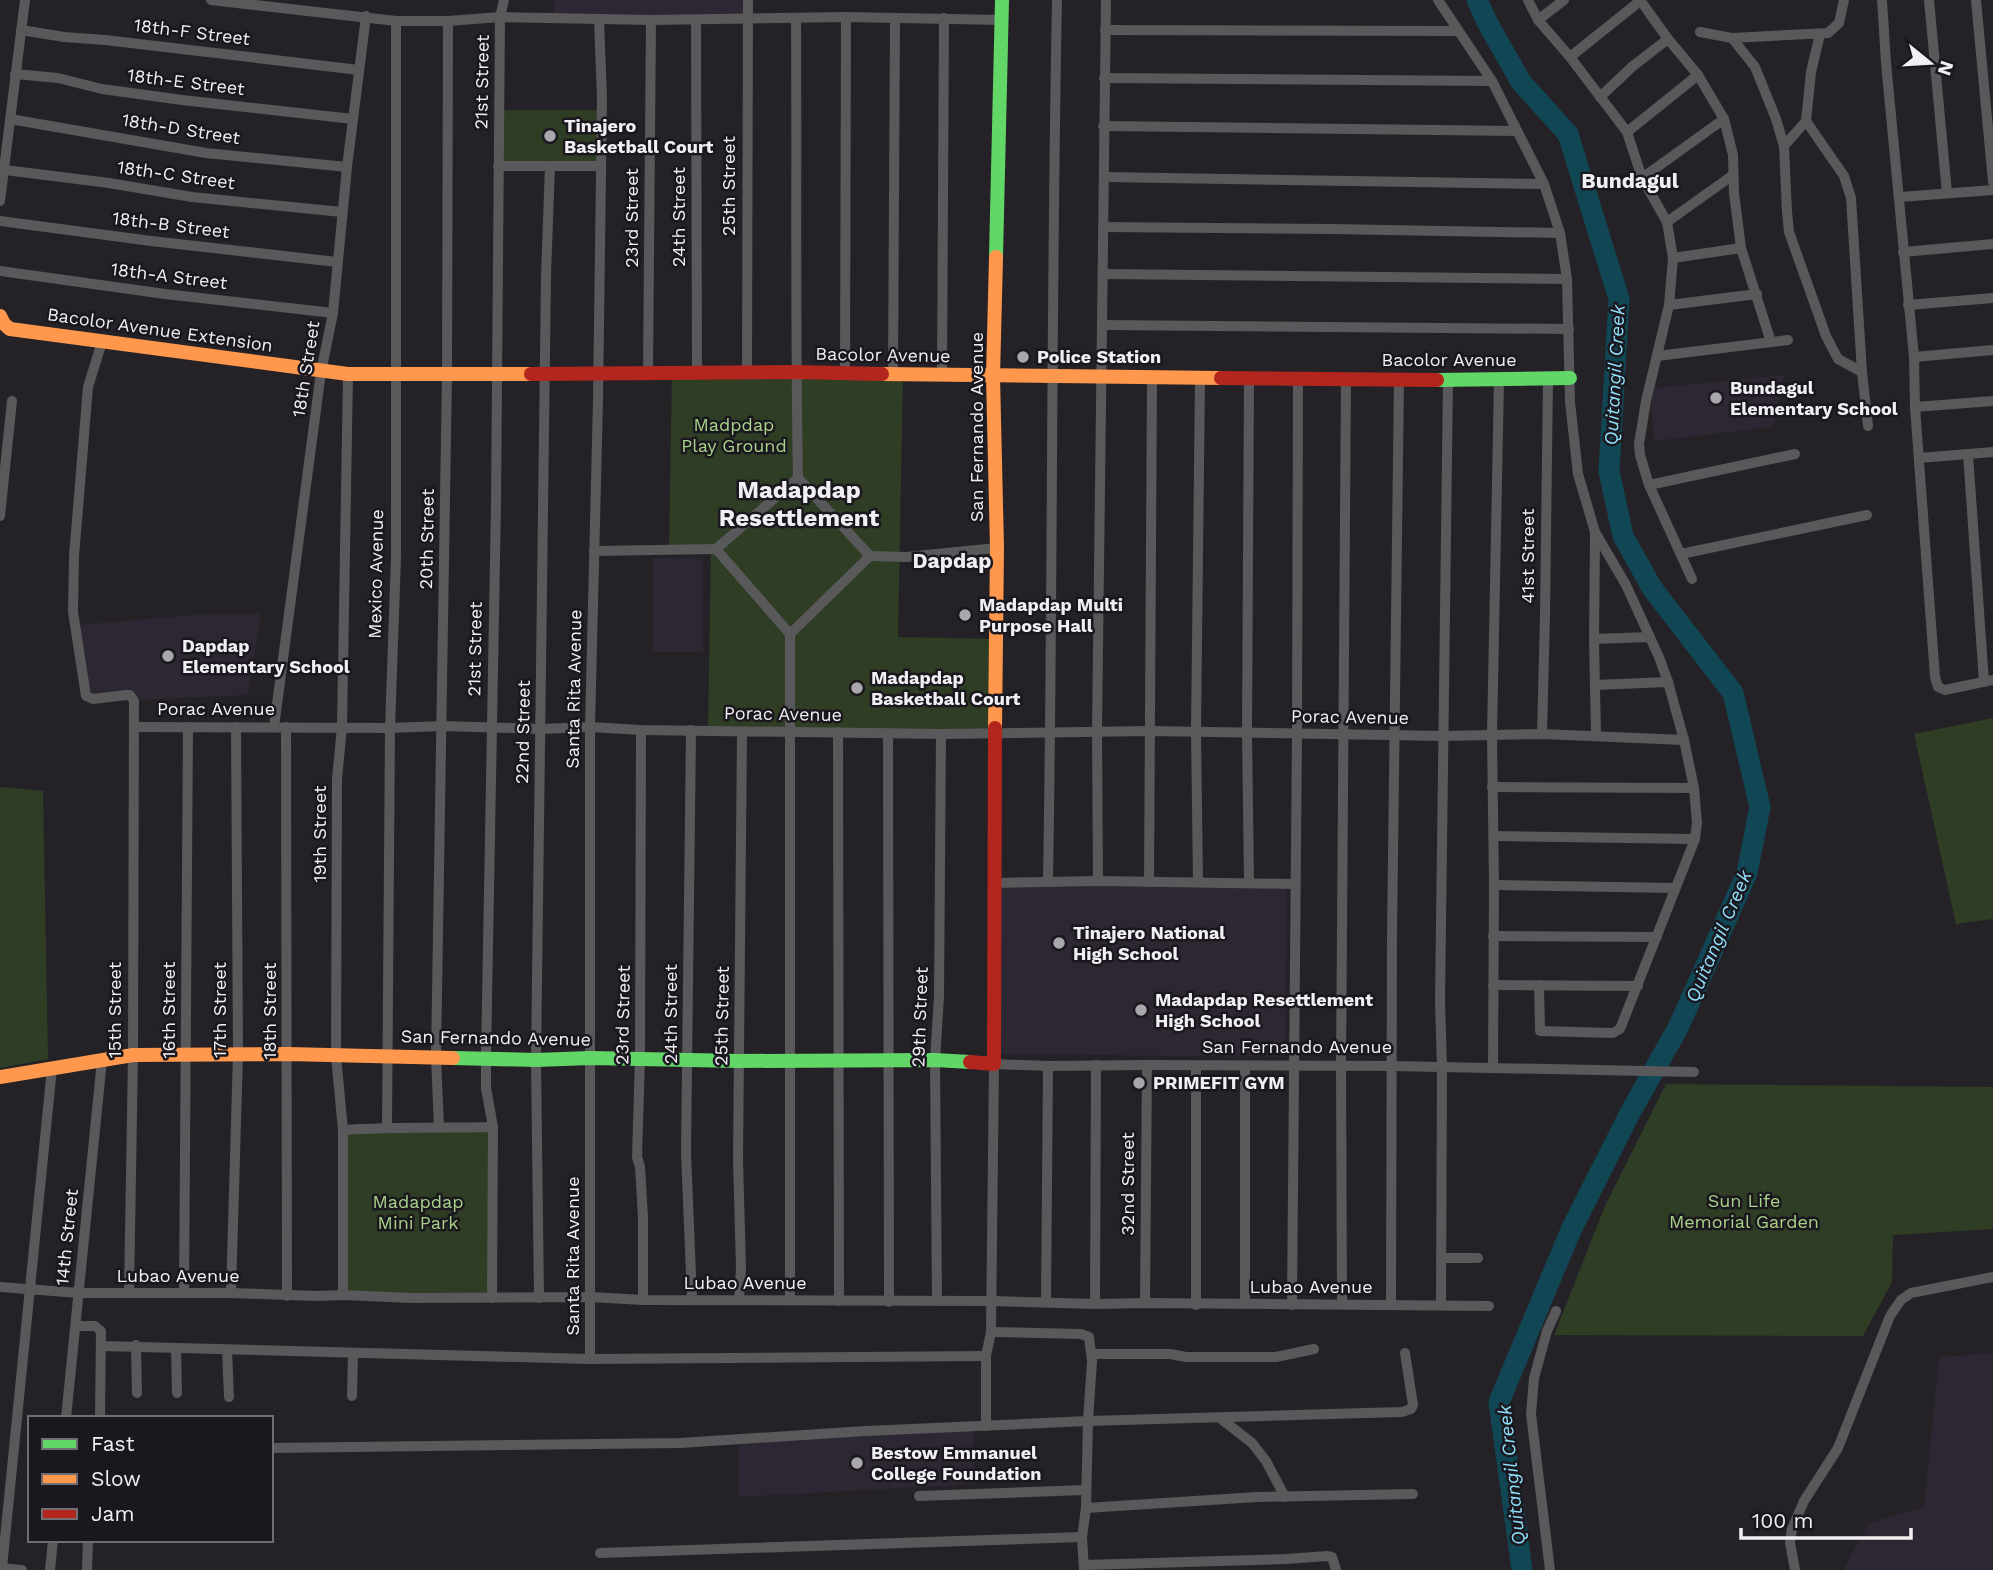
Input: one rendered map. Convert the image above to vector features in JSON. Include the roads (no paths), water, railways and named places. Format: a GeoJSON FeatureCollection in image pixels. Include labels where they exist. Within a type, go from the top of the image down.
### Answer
{"type":"FeatureCollection","features":[{"type":"Feature","properties":{"kind":"main road","name":"San Fernando Avenue"},"geometry":{"type":"LineString","coordinates":[[0,1077],[133,1055],[386,1055],[739,1062],[935,1060],[994,1064],[997,548],[993,376],[1002,0]]}},
{"type":"Feature","properties":{"kind":"main road","name":"Bacolor Avenue Extension"},"geometry":{"type":"LineString","coordinates":[[0,316],[10,329],[321,372]]}},
{"type":"Feature","properties":{"kind":"main road","name":"Bacolor Avenue"},"geometry":{"type":"LineString","coordinates":[[321,372],[394,375],[796,372],[942,376],[1499,380],[1570,378]]}},
{"type":"Feature","properties":{"kind":"street"},"geometry":{"type":"LineString","coordinates":[[0,201],[25,0]]}},
{"type":"Feature","properties":{"kind":"street"},"geometry":{"type":"LineString","coordinates":[[211,0],[396,21],[500,16],[599,20],[1002,20]]}},
{"type":"Feature","properties":{"kind":"street","name":"21st Street"},"geometry":{"type":"LineString","coordinates":[[492,1298],[493,1127],[486,1088],[486,1057],[500,16],[504,0]]}},
{"type":"Feature","properties":{"kind":"street","name":"25th Street"},"geometry":{"type":"LineString","coordinates":[[747,372],[748,0]]}},
{"type":"Feature","properties":{"kind":"street"},"geometry":{"type":"LineString","coordinates":[[1048,881],[1057,0]]}},
{"type":"Feature","properties":{"kind":"street"},"geometry":{"type":"LineString","coordinates":[[1098,881],[1097,731],[1106,0]]}},
{"type":"Feature","properties":{"kind":"street"},"geometry":{"type":"LineString","coordinates":[[1438,0],[1492,81],[1544,184],[1560,233],[1567,279],[1575,457],[1595,532],[1626,585],[1659,656],[1684,740],[1694,788],[1697,823],[1695,839],[1622,1025],[1613,1033],[1540,1031],[1539,985]]}},
{"type":"Feature","properties":{"kind":"street"},"geometry":{"type":"LineString","coordinates":[[1528,0],[1538,20],[1627,132],[1642,178],[1667,222],[1673,258],[1669,305],[1646,401],[1639,444],[1649,485],[1692,579]]}},
{"type":"Feature","properties":{"kind":"street"},"geometry":{"type":"LineString","coordinates":[[1538,20],[1564,0]]}},
{"type":"Feature","properties":{"kind":"street"},"geometry":{"type":"LineString","coordinates":[[1700,32],[1732,38],[1828,33],[1839,23],[1844,0]]}},
{"type":"Feature","properties":{"kind":"street"},"geometry":{"type":"LineString","coordinates":[[1882,0],[1914,357],[1915,407],[1937,684],[1941,689],[1951,690],[1989,681],[1968,454]]}},
{"type":"Feature","properties":{"kind":"street"},"geometry":{"type":"LineString","coordinates":[[1930,0],[1947,193]]}},
{"type":"Feature","properties":{"kind":"street"},"geometry":{"type":"LineString","coordinates":[[1976,0],[1993,182]]}},
{"type":"Feature","properties":{"kind":"street"},"geometry":{"type":"LineString","coordinates":[[1570,57],[1640,1],[1698,75],[1724,118],[1731,143],[1735,213],[1741,248],[1771,342]]}},
{"type":"Feature","properties":{"kind":"street","name":"18th Street"},"geometry":{"type":"LineString","coordinates":[[274,727],[321,372],[333,313],[347,167],[366,16]]}},
{"type":"Feature","properties":{"kind":"street"},"geometry":{"type":"LineString","coordinates":[[796,18],[798,478],[870,556],[906,557],[997,548]]}},
{"type":"Feature","properties":{"kind":"street"},"geometry":{"type":"LineString","coordinates":[[845,373],[846,18]]}},
{"type":"Feature","properties":{"kind":"street"},"geometry":{"type":"LineString","coordinates":[[893,374],[895,18]]}},
{"type":"Feature","properties":{"kind":"street"},"geometry":{"type":"LineString","coordinates":[[942,376],[944,18]]}},
{"type":"Feature","properties":{"kind":"street","name":"20th Street"},"geometry":{"type":"LineString","coordinates":[[439,1128],[436,1057],[447,374],[448,20]]}},
{"type":"Feature","properties":{"kind":"street","name":"Santa Rita Avenue"},"geometry":{"type":"LineString","coordinates":[[590,1359],[590,727],[602,97],[599,20]]}},
{"type":"Feature","properties":{"kind":"street","name":"23rd Street"},"geometry":{"type":"LineString","coordinates":[[648,373],[650,20]]}},
{"type":"Feature","properties":{"kind":"street","name":"24th Street"},"geometry":{"type":"LineString","coordinates":[[696,20],[697,372]]}},
{"type":"Feature","properties":{"kind":"street","name":"Mexico Avenue"},"geometry":{"type":"LineString","coordinates":[[387,1127],[390,728],[396,557],[396,21]]}},
{"type":"Feature","properties":{"kind":"street","name":"18th-F Street"},"geometry":{"type":"LineString","coordinates":[[21,30],[359,70]]}},
{"type":"Feature","properties":{"kind":"street"},"geometry":{"type":"LineString","coordinates":[[1105,30],[1458,32]]}},
{"type":"Feature","properties":{"kind":"street"},"geometry":{"type":"LineString","coordinates":[[1784,146],[1806,121],[1811,72],[1820,34]]}},
{"type":"Feature","properties":{"kind":"street"},"geometry":{"type":"LineString","coordinates":[[1732,38],[1760,77],[1784,146],[1789,232],[1834,354],[1844,364],[1862,372]]}},
{"type":"Feature","properties":{"kind":"street"},"geometry":{"type":"LineString","coordinates":[[1600,97],[1633,66],[1668,39]]}},
{"type":"Feature","properties":{"kind":"street","name":"18th-E Street"},"geometry":{"type":"LineString","coordinates":[[15,74],[58,78],[102,89],[353,118]]}},
{"type":"Feature","properties":{"kind":"street"},"geometry":{"type":"LineString","coordinates":[[1627,132],[1698,75]]}},
{"type":"Feature","properties":{"kind":"street"},"geometry":{"type":"LineString","coordinates":[[1104,78],[1492,81]]}},
{"type":"Feature","properties":{"kind":"street"},"geometry":{"type":"LineString","coordinates":[[1642,178],[1724,118]]}},
{"type":"Feature","properties":{"kind":"street","name":"18th-D Street"},"geometry":{"type":"LineString","coordinates":[[10,119],[206,153],[347,167]]}},
{"type":"Feature","properties":{"kind":"street"},"geometry":{"type":"LineString","coordinates":[[1806,121],[1844,176],[1851,198],[1868,426]]}},
{"type":"Feature","properties":{"kind":"street"},"geometry":{"type":"LineString","coordinates":[[1103,127],[1517,131]]}},
{"type":"Feature","properties":{"kind":"street"},"geometry":{"type":"LineString","coordinates":[[498,166],[600,166]]}},
{"type":"Feature","properties":{"kind":"street","name":"22nd Street"},"geometry":{"type":"LineString","coordinates":[[539,1298],[536,1060],[550,166]]}},
{"type":"Feature","properties":{"kind":"street","name":"18th-C Street"},"geometry":{"type":"LineString","coordinates":[[5,170],[192,197],[342,212]]}},
{"type":"Feature","properties":{"kind":"street"},"geometry":{"type":"LineString","coordinates":[[1667,222],[1733,175]]}},
{"type":"Feature","properties":{"kind":"street"},"geometry":{"type":"LineString","coordinates":[[1105,177],[1544,184]]}},
{"type":"Feature","properties":{"kind":"street"},"geometry":{"type":"LineString","coordinates":[[1900,197],[1993,190]]}},
{"type":"Feature","properties":{"kind":"street","name":"18th-B Street"},"geometry":{"type":"LineString","coordinates":[[0,221],[337,262]]}},
{"type":"Feature","properties":{"kind":"street"},"geometry":{"type":"LineString","coordinates":[[1103,228],[1560,233]]}},
{"type":"Feature","properties":{"kind":"street"},"geometry":{"type":"LineString","coordinates":[[1903,252],[1993,244]]}},
{"type":"Feature","properties":{"kind":"street"},"geometry":{"type":"LineString","coordinates":[[1673,258],[1741,248]]}},
{"type":"Feature","properties":{"kind":"street","name":"18th-A Street"},"geometry":{"type":"LineString","coordinates":[[0,271],[165,294],[333,313]]}},
{"type":"Feature","properties":{"kind":"street"},"geometry":{"type":"LineString","coordinates":[[1103,274],[1567,279]]}},
{"type":"Feature","properties":{"kind":"street"},"geometry":{"type":"LineString","coordinates":[[1669,305],[1756,294]]}},
{"type":"Feature","properties":{"kind":"street"},"geometry":{"type":"LineString","coordinates":[[1908,305],[1993,298]]}},
{"type":"Feature","properties":{"kind":"street"},"geometry":{"type":"LineString","coordinates":[[1102,325],[1569,329]]}},
{"type":"Feature","properties":{"kind":"street"},"geometry":{"type":"LineString","coordinates":[[1657,356],[1788,340]]}},
{"type":"Feature","properties":{"kind":"street","name":"15th Street"},"geometry":{"type":"LineString","coordinates":[[102,342],[88,387],[74,555],[73,612],[86,696],[93,699],[130,695],[134,701],[129,1293]]}},
{"type":"Feature","properties":{"kind":"street"},"geometry":{"type":"LineString","coordinates":[[1914,357],[1993,349]]}},
{"type":"Feature","properties":{"kind":"street","name":"19th Street"},"geometry":{"type":"LineString","coordinates":[[343,1295],[343,1130],[336,1056],[338,779],[342,727],[348,374]]}},
{"type":"Feature","properties":{"kind":"street"},"geometry":{"type":"LineString","coordinates":[[1149,882],[1152,377]]}},
{"type":"Feature","properties":{"kind":"street"},"geometry":{"type":"LineString","coordinates":[[1249,882],[1247,732],[1250,377]]}},
{"type":"Feature","properties":{"kind":"street"},"geometry":{"type":"LineString","coordinates":[[1292,1306],[1298,377]]}},
{"type":"Feature","properties":{"kind":"street"},"geometry":{"type":"LineString","coordinates":[[1198,882],[1196,732],[1200,378]]}},
{"type":"Feature","properties":{"kind":"street","name":"41st Street"},"geometry":{"type":"LineString","coordinates":[[1542,734],[1548,378]]}},
{"type":"Feature","properties":{"kind":"street"},"geometry":{"type":"LineString","coordinates":[[1342,1304],[1346,379]]}},
{"type":"Feature","properties":{"kind":"street"},"geometry":{"type":"LineString","coordinates":[[1391,1305],[1399,379]]}},
{"type":"Feature","properties":{"kind":"street"},"geometry":{"type":"LineString","coordinates":[[1441,1305],[1440,1002],[1448,379]]}},
{"type":"Feature","properties":{"kind":"street"},"geometry":{"type":"LineString","coordinates":[[1493,1068],[1492,736],[1499,380]]}},
{"type":"Feature","properties":{"kind":"street"},"geometry":{"type":"LineString","coordinates":[[0,516],[12,401]]}},
{"type":"Feature","properties":{"kind":"street"},"geometry":{"type":"LineString","coordinates":[[1915,407],[1993,401]]}},
{"type":"Feature","properties":{"kind":"street"},"geometry":{"type":"LineString","coordinates":[[1919,458],[1993,452]]}},
{"type":"Feature","properties":{"kind":"street"},"geometry":{"type":"LineString","coordinates":[[1649,485],[1795,454]]}},
{"type":"Feature","properties":{"kind":"street"},"geometry":{"type":"LineString","coordinates":[[594,551],[716,549],[798,478]]}},
{"type":"Feature","properties":{"kind":"street"},"geometry":{"type":"LineString","coordinates":[[1681,554],[1867,514]]}},
{"type":"Feature","properties":{"kind":"street"},"geometry":{"type":"LineString","coordinates":[[1595,532],[1596,736]]}},
{"type":"Feature","properties":{"kind":"street"},"geometry":{"type":"LineString","coordinates":[[716,549],[790,634],[790,1300]]}},
{"type":"Feature","properties":{"kind":"street"},"geometry":{"type":"LineString","coordinates":[[790,634],[870,556]]}},
{"type":"Feature","properties":{"kind":"street"},"geometry":{"type":"LineString","coordinates":[[1594,639],[1650,637]]}},
{"type":"Feature","properties":{"kind":"street"},"geometry":{"type":"LineString","coordinates":[[1595,685],[1668,682]]}},
{"type":"Feature","properties":{"kind":"street","name":"Porac Avenue"},"geometry":{"type":"LineString","coordinates":[[134,727],[590,727],[941,734],[1051,731],[1444,736],[1542,734],[1684,740]]}},
{"type":"Feature","properties":{"kind":"street","name":"16th Street"},"geometry":{"type":"LineString","coordinates":[[184,1293],[188,727]]}},
{"type":"Feature","properties":{"kind":"street","name":"17th Street"},"geometry":{"type":"LineString","coordinates":[[231,1293],[238,1054],[236,727]]}},
{"type":"Feature","properties":{"kind":"street","name":"18th Street"},"geometry":{"type":"LineString","coordinates":[[286,727],[287,1296]]}},
{"type":"Feature","properties":{"kind":"street","name":"23rd Street"},"geometry":{"type":"LineString","coordinates":[[641,730],[637,1157],[640,1167],[643,1228],[643,1300]]}},
{"type":"Feature","properties":{"kind":"street","name":"24th Street"},"geometry":{"type":"LineString","coordinates":[[691,730],[686,1153],[692,1299]]}},
{"type":"Feature","properties":{"kind":"street","name":"25th Street"},"geometry":{"type":"LineString","coordinates":[[739,1300],[742,732]]}},
{"type":"Feature","properties":{"kind":"street"},"geometry":{"type":"LineString","coordinates":[[838,732],[839,1301]]}},
{"type":"Feature","properties":{"kind":"street"},"geometry":{"type":"LineString","coordinates":[[888,733],[889,1302]]}},
{"type":"Feature","properties":{"kind":"street","name":"29th Street"},"geometry":{"type":"LineString","coordinates":[[937,1301],[935,1060],[939,996],[941,734]]}},
{"type":"Feature","properties":{"kind":"street"},"geometry":{"type":"LineString","coordinates":[[1492,787],[1694,788]]}},
{"type":"Feature","properties":{"kind":"street"},"geometry":{"type":"LineString","coordinates":[[1494,836],[1695,839]]}},
{"type":"Feature","properties":{"kind":"street"},"geometry":{"type":"LineString","coordinates":[[995,883],[1098,881],[1295,884]]}},
{"type":"Feature","properties":{"kind":"street"},"geometry":{"type":"LineString","coordinates":[[1494,885],[1675,888]]}},
{"type":"Feature","properties":{"kind":"street"},"geometry":{"type":"LineString","coordinates":[[1493,936],[1657,937]]}},
{"type":"Feature","properties":{"kind":"street"},"geometry":{"type":"LineString","coordinates":[[1493,985],[1638,986]]}},
{"type":"Feature","properties":{"kind":"street","name":"14th Street"},"geometry":{"type":"LineString","coordinates":[[66,1416],[102,1060]]}},
{"type":"Feature","properties":{"kind":"street","name":"San Fernando Avenue"},"geometry":{"type":"LineString","coordinates":[[986,1426],[986,1356],[991,1332],[992,1301],[994,1064],[1392,1066],[1694,1072]]}},
{"type":"Feature","properties":{"kind":"street","name":"32nd Street"},"geometry":{"type":"LineString","coordinates":[[1145,1303],[1147,1065]]}},
{"type":"Feature","properties":{"kind":"street"},"geometry":{"type":"LineString","coordinates":[[1046,1302],[1048,1066]]}},
{"type":"Feature","properties":{"kind":"street"},"geometry":{"type":"LineString","coordinates":[[1095,1304],[1096,1066]]}},
{"type":"Feature","properties":{"kind":"street"},"geometry":{"type":"LineString","coordinates":[[1196,1066],[1196,1305]]}},
{"type":"Feature","properties":{"kind":"street"},"geometry":{"type":"LineString","coordinates":[[1245,1067],[1245,1304]]}},
{"type":"Feature","properties":{"kind":"street"},"geometry":{"type":"LineString","coordinates":[[22,1570],[1,1568],[52,1068]]}},
{"type":"Feature","properties":{"kind":"street"},"geometry":{"type":"LineString","coordinates":[[343,1130],[387,1127],[493,1127]]}},
{"type":"Feature","properties":{"kind":"street"},"geometry":{"type":"LineString","coordinates":[[1441,1258],[1478,1258]]}},
{"type":"Feature","properties":{"kind":"street"},"geometry":{"type":"LineString","coordinates":[[1794,1570],[1790,1544],[1792,1529],[1804,1501],[1838,1448],[1896,1305],[1911,1293],[1993,1277]]}},
{"type":"Feature","properties":{"kind":"street","name":"Lubao Avenue"},"geometry":{"type":"LineString","coordinates":[[0,1287],[79,1293],[231,1293],[412,1298],[591,1297],[643,1300],[1489,1306]]}},
{"type":"Feature","properties":{"kind":"street"},"geometry":{"type":"LineString","coordinates":[[1550,1570],[1531,1414],[1534,1378],[1547,1331],[1556,1311]]}},
{"type":"Feature","properties":{"kind":"street"},"geometry":{"type":"LineString","coordinates":[[76,1325],[99,1327],[101,1331],[100,1416]]}},
{"type":"Feature","properties":{"kind":"street"},"geometry":{"type":"LineString","coordinates":[[991,1332],[1081,1334],[1089,1338],[1092,1354],[1083,1536],[1084,1568],[1327,1556],[1332,1557],[1336,1570]]}},
{"type":"Feature","properties":{"kind":"street"},"geometry":{"type":"LineString","coordinates":[[136,1345],[137,1393]]}},
{"type":"Feature","properties":{"kind":"street"},"geometry":{"type":"LineString","coordinates":[[101,1346],[590,1359],[986,1356]]}},
{"type":"Feature","properties":{"kind":"street"},"geometry":{"type":"LineString","coordinates":[[176,1348],[177,1393]]}},
{"type":"Feature","properties":{"kind":"street"},"geometry":{"type":"LineString","coordinates":[[1092,1354],[1276,1357],[1314,1349]]}},
{"type":"Feature","properties":{"kind":"street"},"geometry":{"type":"LineString","coordinates":[[227,1350],[229,1397]]}},
{"type":"Feature","properties":{"kind":"street"},"geometry":{"type":"LineString","coordinates":[[352,1396],[353,1353]]}},
{"type":"Feature","properties":{"kind":"street"},"geometry":{"type":"LineString","coordinates":[[273,1448],[680,1443],[1088,1421],[1402,1412],[1411,1409],[1413,1405],[1405,1353]]}},
{"type":"Feature","properties":{"kind":"street"},"geometry":{"type":"LineString","coordinates":[[1220,1418],[1252,1443],[1266,1461],[1286,1497]]}},
{"type":"Feature","properties":{"kind":"street"},"geometry":{"type":"LineString","coordinates":[[919,1496],[1085,1490]]}},
{"type":"Feature","properties":{"kind":"street"},"geometry":{"type":"LineString","coordinates":[[1086,1508],[1286,1497],[1413,1494]]}},
{"type":"Feature","properties":{"kind":"street"},"geometry":{"type":"LineString","coordinates":[[600,1553],[1083,1536]]}},
{"type":"Feature","properties":{"kind":"street"},"geometry":{"type":"LineString","coordinates":[[50,1570],[53,1542]]}},
{"type":"Feature","properties":{"kind":"street"},"geometry":{"type":"LineString","coordinates":[[87,1570],[88,1542]]}},
{"type":"Feature","properties":{"kind":"waterway","name":"Quitangil Creek"},"geometry":{"type":"LineString","coordinates":[[1477,0],[1521,82],[1568,134],[1619,299],[1609,471],[1623,536],[1652,588],[1733,693],[1760,807],[1747,873],[1678,1028],[1631,1111],[1571,1230],[1499,1402],[1522,1570]]}},
{"type":"Feature","properties":{"kind":"place","name":"Tinajero Basketball Court"},"geometry":{"type":"Point","coordinates":[550,136]}},
{"type":"Feature","properties":{"kind":"place","name":"Police Station"},"geometry":{"type":"Point","coordinates":[1023,357]}},
{"type":"Feature","properties":{"kind":"place","name":"Bundagul Elementary School"},"geometry":{"type":"Point","coordinates":[1716,398]}},
{"type":"Feature","properties":{"kind":"place","name":"Madapdap Multi Purpose Hall"},"geometry":{"type":"Point","coordinates":[965,615]}},
{"type":"Feature","properties":{"kind":"place","name":"Dapdap Elementary School"},"geometry":{"type":"Point","coordinates":[168,656]}},
{"type":"Feature","properties":{"kind":"place","name":"Madapdap Basketball Court"},"geometry":{"type":"Point","coordinates":[857,688]}},
{"type":"Feature","properties":{"kind":"place","name":"Tinajero National High School"},"geometry":{"type":"Point","coordinates":[1059,943]}},
{"type":"Feature","properties":{"kind":"place","name":"Madapdap Resettlement High School"},"geometry":{"type":"Point","coordinates":[1141,1010]}},
{"type":"Feature","properties":{"kind":"place","name":"PRIMEFIT GYM"},"geometry":{"type":"Point","coordinates":[1139,1083]}},
{"type":"Feature","properties":{"kind":"place","name":"Bestow Emmanuel College Foundation"},"geometry":{"type":"Point","coordinates":[857,1463]}},
{"type":"Feature","properties":{"kind":"district","name":"Bundagul"},"geometry":{"type":"Point","coordinates":[1630,181]}},
{"type":"Feature","properties":{"kind":"district","name":"Madapdap Resettlement"},"geometry":{"type":"Point","coordinates":[799,504]}},
{"type":"Feature","properties":{"kind":"district","name":"Dapdap"},"geometry":{"type":"Point","coordinates":[952,561]}},
{"type":"Feature","properties":{"kind":"park label","name":"Madpdap Play Ground"},"geometry":{"type":"Point","coordinates":[734,436]}},
{"type":"Feature","properties":{"kind":"park label","name":"Sun Life Memorial Garden"},"geometry":{"type":"Point","coordinates":[1744,1211]}},
{"type":"Feature","properties":{"kind":"park label","name":"Madapdap Mini Park"},"geometry":{"type":"Point","coordinates":[418,1212]}}]}
